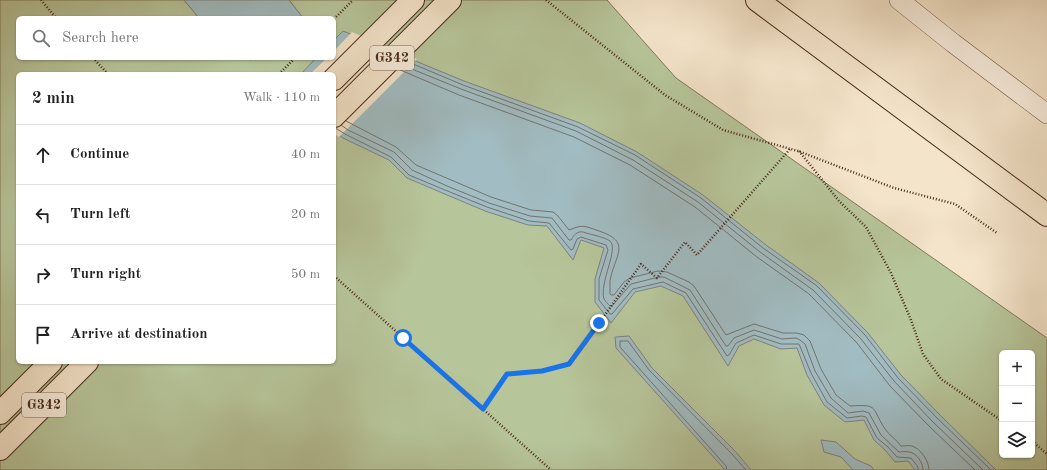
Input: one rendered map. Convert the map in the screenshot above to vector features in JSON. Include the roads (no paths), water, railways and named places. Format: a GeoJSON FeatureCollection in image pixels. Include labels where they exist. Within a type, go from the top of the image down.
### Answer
{"type":"FeatureCollection","features":[{"type":"Feature","properties":{"kind":"main road","name":"G342"},"geometry":{"type":"LineString","coordinates":[[336,77],[413,0]]}},
{"type":"Feature","properties":{"kind":"main road","name":"G342"},"geometry":{"type":"LineString","coordinates":[[336,114],[450,0]]}},
{"type":"Feature","properties":{"kind":"main road"},"geometry":{"type":"LineString","coordinates":[[757,0],[1047,215]]}},
{"type":"Feature","properties":{"kind":"main road","name":"G342"},"geometry":{"type":"LineString","coordinates":[[0,413],[49,364]]}},
{"type":"Feature","properties":{"kind":"main road","name":"G342"},"geometry":{"type":"LineString","coordinates":[[0,449],[85,364]]}},
{"type":"Feature","properties":{"kind":"lane"},"geometry":{"type":"LineString","coordinates":[[899,0],[1047,114]]}},
{"type":"Feature","properties":{"kind":"water"},"geometry":{"type":"Polygon","coordinates":[[[184,0],[289,0],[301,16],[197,16],[184,0]]]}},
{"type":"Feature","properties":{"kind":"water"},"geometry":{"type":"Polygon","coordinates":[[[343,31],[464,81],[580,123],[637,152],[703,195],[766,245],[819,283],[868,333],[901,375],[996,470],[915,470],[908,461],[895,462],[874,440],[864,420],[845,422],[824,405],[807,375],[797,348],[781,349],[754,339],[739,346],[728,366],[683,296],[661,286],[635,292],[611,323],[595,302],[595,279],[604,248],[581,240],[573,260],[547,226],[528,225],[485,211],[407,178],[389,160],[343,138],[336,133],[336,72],[303,72],[314,60],[336,60],[336,38],[343,31]]]}},
{"type":"Feature","properties":{"kind":"water"},"geometry":{"type":"Polygon","coordinates":[[[629,336],[652,368],[735,451],[751,470],[725,470],[616,348],[615,337],[629,336]]]}},
{"type":"Feature","properties":{"kind":"water"},"geometry":{"type":"Polygon","coordinates":[[[821,440],[836,442],[855,459],[871,466],[874,470],[853,470],[841,457],[824,452],[821,440]]]}}]}
